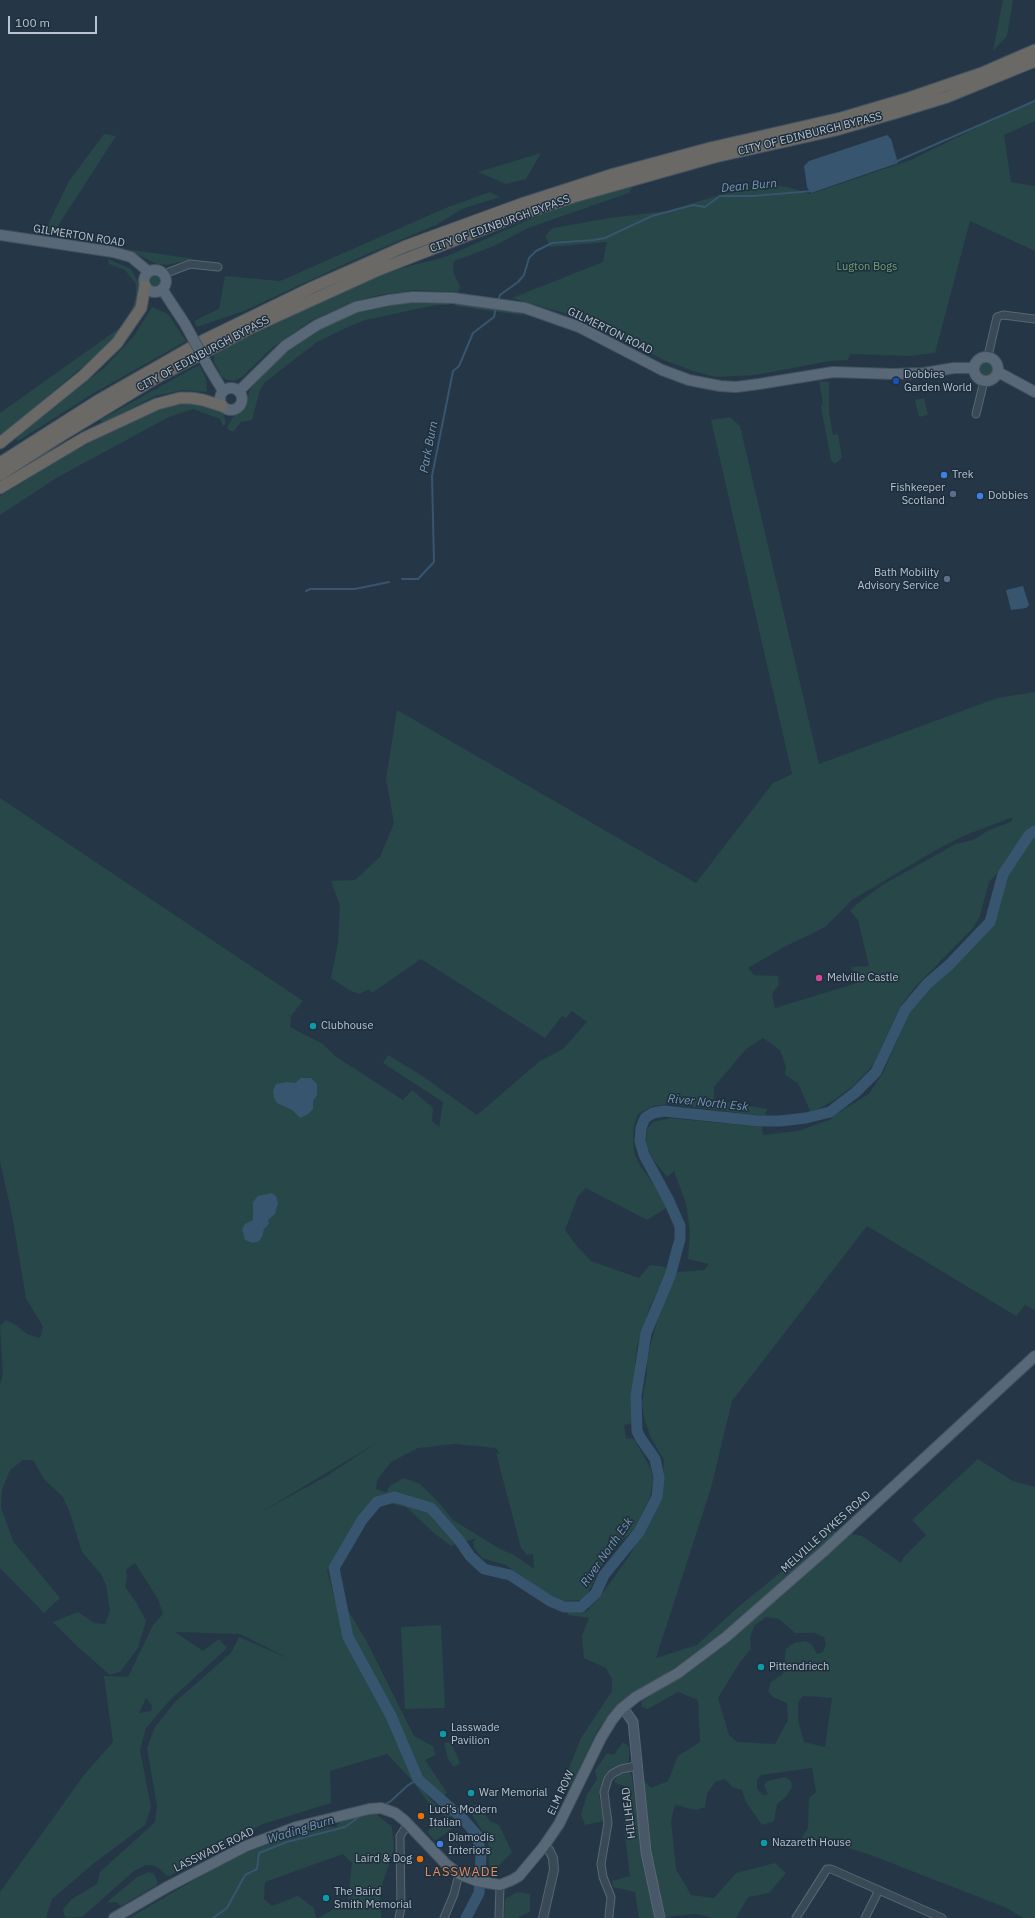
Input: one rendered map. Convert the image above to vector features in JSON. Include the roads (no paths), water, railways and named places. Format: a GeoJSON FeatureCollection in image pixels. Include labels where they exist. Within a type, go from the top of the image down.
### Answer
{"type":"FeatureCollection","features":[{"type":"Feature","properties":{"kind":"highway","name":"CITY OF EDINBURGH BYPASS"},"geometry":{"type":"LineString","coordinates":[[0,463],[93,403],[206,339],[311,288],[406,246],[521,204],[614,174],[710,148],[841,118],[909,98],[982,73],[1035,50]]}},
{"type":"Feature","properties":{"kind":"highway","name":"CITY OF EDINBURGH BYPASS"},"geometry":{"type":"LineString","coordinates":[[0,475],[66,432],[168,371],[253,327],[378,270],[525,213],[573,197],[715,157],[836,130],[895,113],[954,94],[1035,61]]}},
{"type":"Feature","properties":{"kind":"highway"},"geometry":{"type":"LineString","coordinates":[[0,443],[83,376],[117,343],[142,308],[145,286]]}},
{"type":"Feature","properties":{"kind":"highway"},"geometry":{"type":"LineString","coordinates":[[0,488],[84,438],[157,404],[180,398],[191,398],[222,406]]}},
{"type":"Feature","properties":{"kind":"main road","name":"GILMERTON ROAD"},"geometry":{"type":"LineString","coordinates":[[0,235],[113,252],[131,258],[149,272]]}},
{"type":"Feature","properties":{"kind":"main road"},"geometry":{"type":"LineString","coordinates":[[156,270],[164,274],[166,282],[162,290],[154,292],[145,286],[144,279],[149,272],[156,270]]}},
{"type":"Feature","properties":{"kind":"main road"},"geometry":{"type":"LineString","coordinates":[[162,290],[185,324],[223,391]]}},
{"type":"Feature","properties":{"kind":"main road","name":"GILMERTON ROAD"},"geometry":{"type":"LineString","coordinates":[[239,391],[271,358],[303,333],[336,315],[356,307],[413,297],[453,298],[497,303],[553,317],[579,327],[662,370],[689,380],[720,386],[736,387],[833,372],[893,374],[924,373],[954,368],[973,368]]}},
{"type":"Feature","properties":{"kind":"main road"},"geometry":{"type":"LineString","coordinates":[[998,372],[994,378],[984,381],[975,375],[973,368],[974,364],[980,358],[988,356],[995,360],[998,372],[1035,392]]}},
{"type":"Feature","properties":{"kind":"main road"},"geometry":{"type":"LineString","coordinates":[[229,388],[239,391],[242,399],[240,406],[233,410],[222,406],[220,397],[223,391],[229,388]]}},
{"type":"Feature","properties":{"kind":"main road","name":"MELVILLE DYKES ROAD"},"geometry":{"type":"LineString","coordinates":[[621,1709],[636,1697],[678,1673],[726,1637],[823,1552],[1035,1356]]}},
{"type":"Feature","properties":{"kind":"main road","name":"HILLHEAD"},"geometry":{"type":"LineString","coordinates":[[621,1709],[626,1712],[632,1722],[646,1852],[660,1918]]}},
{"type":"Feature","properties":{"kind":"main road","name":"ELM ROW"},"geometry":{"type":"LineString","coordinates":[[495,1885],[519,1876],[544,1846],[559,1824],[601,1738],[621,1709]]}},
{"type":"Feature","properties":{"kind":"main road","name":"LASSWADE ROAD"},"geometry":{"type":"LineString","coordinates":[[114,1918],[167,1887],[246,1846],[296,1827],[330,1817],[381,1808],[395,1813],[407,1826]]}},
{"type":"Feature","properties":{"kind":"main road"},"geometry":{"type":"LineString","coordinates":[[407,1826],[446,1864],[462,1876],[495,1885]]}},
{"type":"Feature","properties":{"kind":"street"},"geometry":{"type":"LineString","coordinates":[[164,274],[190,264],[218,268]]}},
{"type":"Feature","properties":{"kind":"street"},"geometry":{"type":"LineString","coordinates":[[988,356],[997,317],[1003,315],[1035,319]]}},
{"type":"Feature","properties":{"kind":"street"},"geometry":{"type":"LineString","coordinates":[[976,414],[984,381]]}},
{"type":"Feature","properties":{"kind":"street"},"geometry":{"type":"LineString","coordinates":[[610,1916],[608,1908],[610,1897],[603,1877],[601,1864],[608,1823],[604,1792],[608,1779],[612,1774],[621,1769],[636,1766]]}},
{"type":"Feature","properties":{"kind":"street"},"geometry":{"type":"LineString","coordinates":[[399,1918],[401,1908],[400,1836],[407,1826]]}},
{"type":"Feature","properties":{"kind":"street"},"geometry":{"type":"LineString","coordinates":[[542,1918],[554,1870],[553,1858],[549,1850],[544,1846]]}},
{"type":"Feature","properties":{"kind":"street"},"geometry":{"type":"LineString","coordinates":[[796,1918],[827,1869],[831,1869],[939,1917]]}},
{"type":"Feature","properties":{"kind":"street"},"geometry":{"type":"LineString","coordinates":[[444,1918],[462,1876]]}},
{"type":"Feature","properties":{"kind":"street"},"geometry":{"type":"LineString","coordinates":[[495,1885],[499,1918]]}},
{"type":"Feature","properties":{"kind":"street"},"geometry":{"type":"LineString","coordinates":[[865,1918],[879,1890]]}},
{"type":"Feature","properties":{"kind":"water"},"geometry":{"type":"Polygon","coordinates":[[[887,135],[891,139],[898,163],[811,193],[807,187],[804,166],[809,161],[887,135]]]}},
{"type":"Feature","properties":{"kind":"water"},"geometry":{"type":"Polygon","coordinates":[[[1023,586],[1029,605],[1026,608],[1011,610],[1006,590],[1023,586]]]}},
{"type":"Feature","properties":{"kind":"water"},"geometry":{"type":"Polygon","coordinates":[[[301,1078],[311,1078],[317,1084],[317,1095],[313,1101],[313,1109],[308,1114],[300,1118],[292,1110],[277,1103],[274,1098],[273,1091],[276,1084],[286,1082],[295,1083],[301,1078]]]}},
{"type":"Feature","properties":{"kind":"water"},"geometry":{"type":"Polygon","coordinates":[[[272,1193],[276,1196],[278,1203],[275,1214],[268,1220],[269,1224],[264,1229],[262,1237],[259,1241],[253,1243],[245,1240],[242,1229],[245,1224],[253,1220],[253,1202],[258,1196],[272,1193]]]}},
{"type":"Feature","properties":{"kind":"waterway","name":"Dean Burn"},"geometry":{"type":"LineString","coordinates":[[895,162],[1035,101]]}},
{"type":"Feature","properties":{"kind":"waterway","name":"Dean Burn"},"geometry":{"type":"LineString","coordinates":[[498,301],[500,295],[518,282],[524,275],[529,258],[536,251],[552,243],[605,238],[652,216],[693,205],[705,207],[720,196],[753,196],[812,191]]}},
{"type":"Feature","properties":{"kind":"waterway","name":"Park Burn"},"geometry":{"type":"LineString","coordinates":[[402,579],[418,579],[434,562],[432,476],[453,371],[459,366],[473,333],[494,317],[496,307]]}},
{"type":"Feature","properties":{"kind":"waterway","name":"Park Burn"},"geometry":{"type":"LineString","coordinates":[[306,591],[310,589],[355,589],[389,582]]}},
{"type":"Feature","properties":{"kind":"waterway","name":"River North Esk"},"geometry":{"type":"LineString","coordinates":[[466,1918],[479,1893],[481,1855],[477,1835],[463,1819],[418,1779],[391,1716],[348,1637],[334,1568],[362,1520],[377,1502],[394,1497],[431,1508],[459,1540],[470,1556],[484,1569],[510,1575],[550,1601],[564,1607],[581,1607],[596,1593],[604,1575],[639,1532],[657,1497],[659,1478],[655,1459],[637,1431],[636,1396],[646,1333],[670,1276],[680,1239],[680,1226],[669,1201],[644,1155],[640,1141],[641,1128],[645,1118],[653,1113],[664,1111],[759,1121],[780,1121],[806,1118],[830,1112],[856,1092],[876,1072],[905,1010],[927,984],[949,965],[990,922],[1003,874],[1029,835],[1035,831]]}},
{"type":"Feature","properties":{"kind":"waterway","name":"Wading Burn"},"geometry":{"type":"LineString","coordinates":[[384,1805],[418,1779]]}},
{"type":"Feature","properties":{"kind":"waterway","name":"Wading Burn"},"geometry":{"type":"LineString","coordinates":[[213,1918],[227,1908],[245,1875],[257,1869],[259,1853],[287,1842],[345,1827],[362,1815]]}},
{"type":"Feature","properties":{"kind":"place","name":"Dobbies Garden World"},"geometry":{"type":"Point","coordinates":[896,381]}},
{"type":"Feature","properties":{"kind":"place","name":"Trek"},"geometry":{"type":"Point","coordinates":[944,475]}},
{"type":"Feature","properties":{"kind":"place","name":"Fishkeeper Scotland"},"geometry":{"type":"Point","coordinates":[953,494]}},
{"type":"Feature","properties":{"kind":"place","name":"Dobbies"},"geometry":{"type":"Point","coordinates":[980,496]}},
{"type":"Feature","properties":{"kind":"place","name":"Bath Mobility Advisory Service"},"geometry":{"type":"Point","coordinates":[947,579]}},
{"type":"Feature","properties":{"kind":"place","name":"Melville Castle"},"geometry":{"type":"Point","coordinates":[819,978]}},
{"type":"Feature","properties":{"kind":"place","name":"Clubhouse"},"geometry":{"type":"Point","coordinates":[313,1026]}},
{"type":"Feature","properties":{"kind":"place","name":"Pittendriech"},"geometry":{"type":"Point","coordinates":[761,1667]}},
{"type":"Feature","properties":{"kind":"place","name":"Lasswade Pavilion"},"geometry":{"type":"Point","coordinates":[443,1734]}},
{"type":"Feature","properties":{"kind":"place","name":"War Memorial"},"geometry":{"type":"Point","coordinates":[471,1793]}},
{"type":"Feature","properties":{"kind":"place","name":"Luci’s Modern Italian"},"geometry":{"type":"Point","coordinates":[421,1816]}},
{"type":"Feature","properties":{"kind":"place","name":"Nazareth House"},"geometry":{"type":"Point","coordinates":[764,1843]}},
{"type":"Feature","properties":{"kind":"place","name":"Diamodis Interiors"},"geometry":{"type":"Point","coordinates":[440,1844]}},
{"type":"Feature","properties":{"kind":"place","name":"Laird & Dog"},"geometry":{"type":"Point","coordinates":[420,1859]}},
{"type":"Feature","properties":{"kind":"place","name":"The Baird Smith Memorial"},"geometry":{"type":"Point","coordinates":[326,1898]}},
{"type":"Feature","properties":{"kind":"district","name":"LASSWADE"},"geometry":{"type":"Point","coordinates":[462,1872]}},
{"type":"Feature","properties":{"kind":"park label","name":"Lugton Bogs"},"geometry":{"type":"Point","coordinates":[867,267]}}]}
